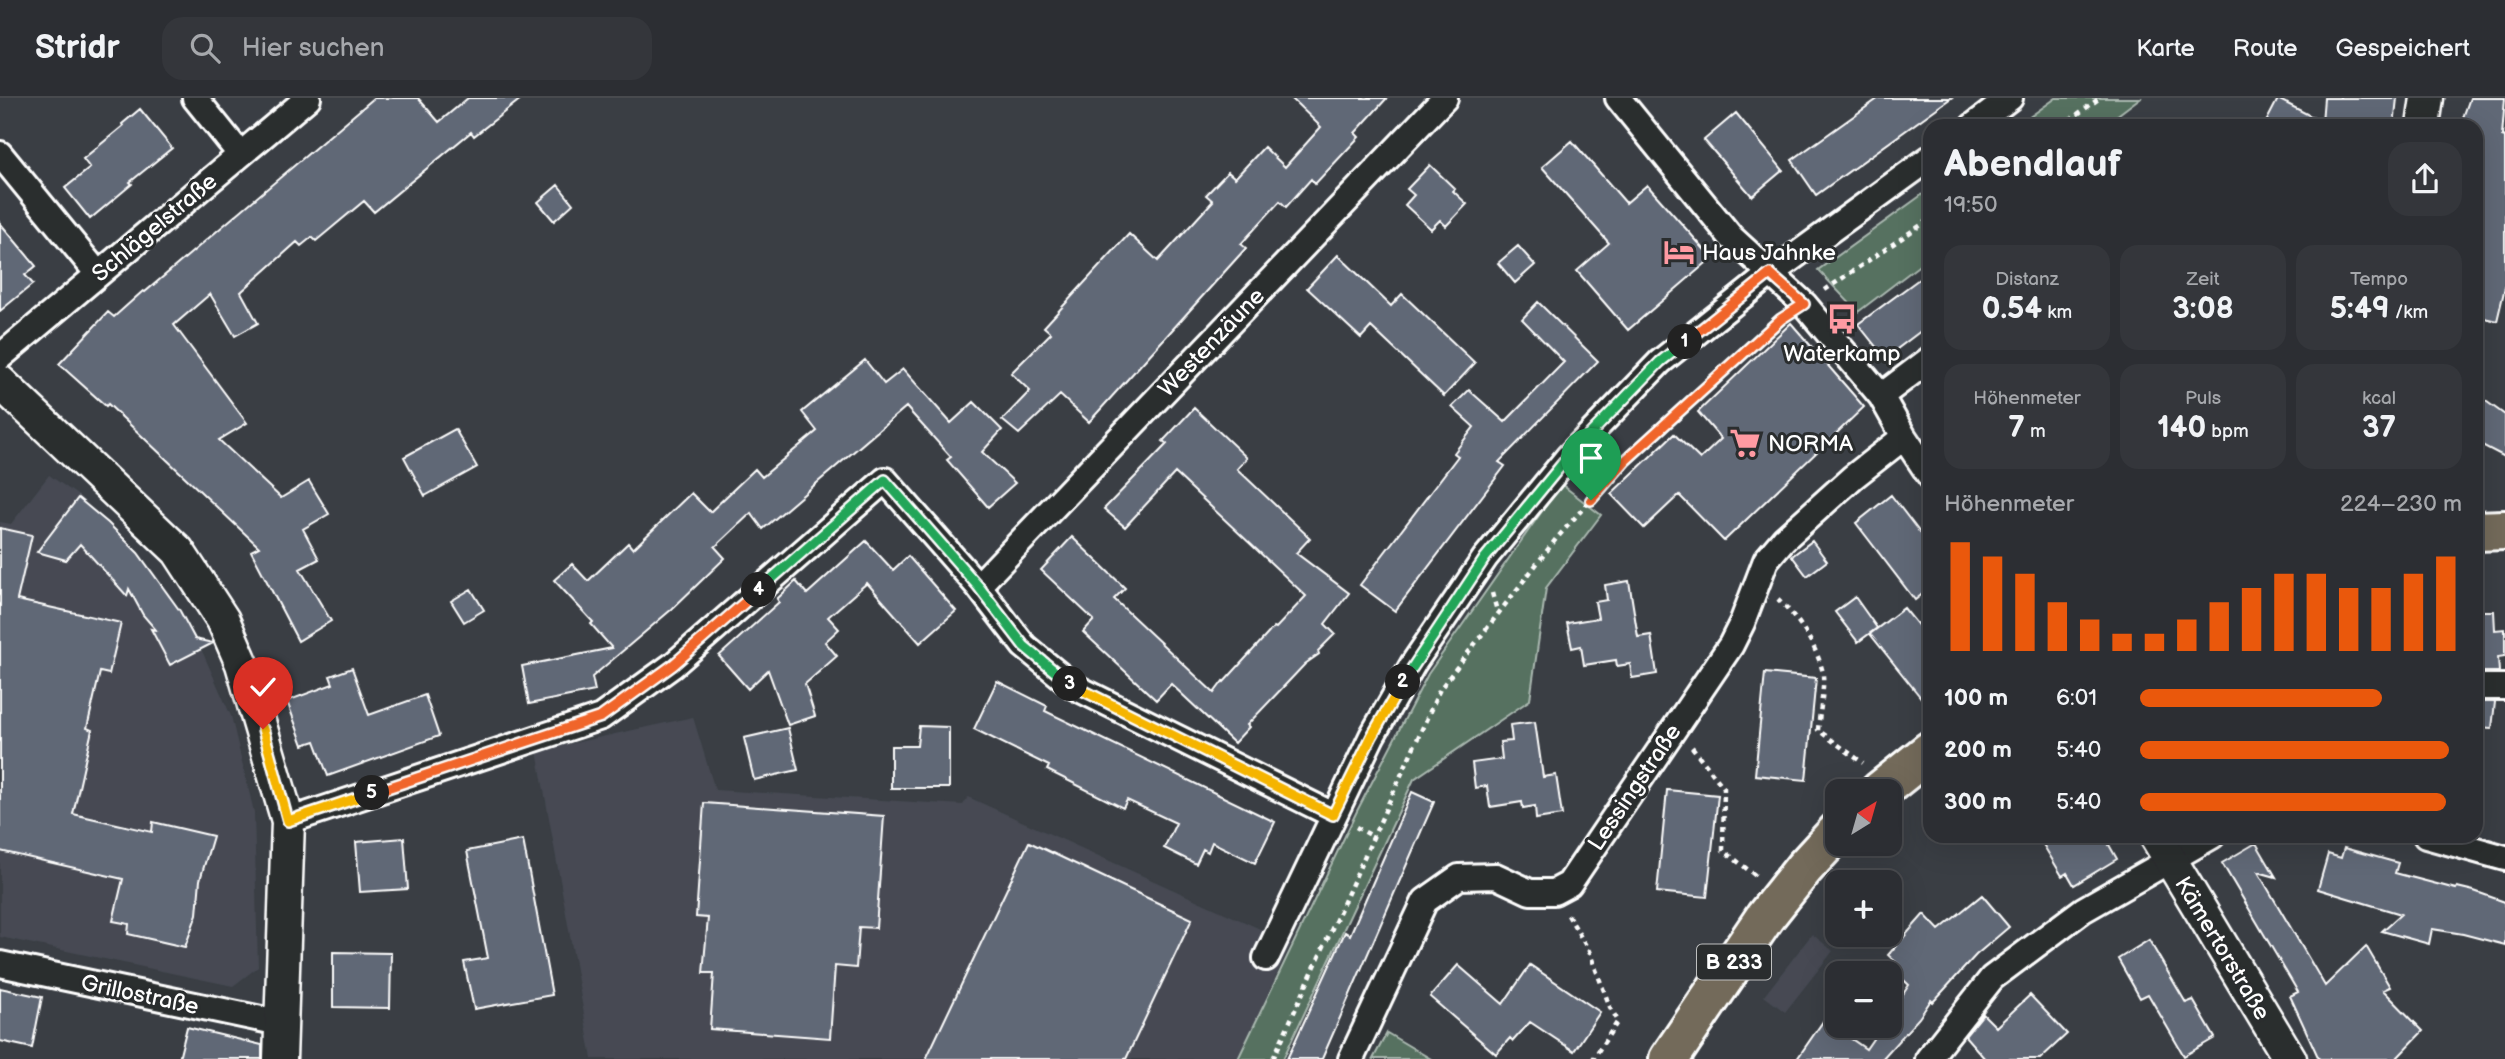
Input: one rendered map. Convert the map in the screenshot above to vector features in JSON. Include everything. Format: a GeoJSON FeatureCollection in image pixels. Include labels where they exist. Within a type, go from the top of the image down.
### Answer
{"type":"FeatureCollection","features":[{"type":"Feature","properties":{"kind":"main road"},"geometry":{"type":"LineString","coordinates":[[2483,531],[2505,530]]}},
{"type":"Feature","properties":{"kind":"main road"},"geometry":{"type":"LineString","coordinates":[[1895,779],[1923,757]]}},
{"type":"Feature","properties":{"kind":"main road","name":"B 233"},"geometry":{"type":"LineString","coordinates":[[1669,1059],[1765,916],[1825,846]]}},
{"type":"Feature","properties":{"kind":"street"},"geometry":{"type":"LineString","coordinates":[[195,98],[240,154]]}},
{"type":"Feature","properties":{"kind":"street","name":"Schlägelstraße"},"geometry":{"type":"LineString","coordinates":[[0,357],[308,98]]}},
{"type":"Feature","properties":{"kind":"street","name":"Westenzäune"},"geometry":{"type":"LineString","coordinates":[[978,586],[1445,98]]}},
{"type":"Feature","properties":{"kind":"street"},"geometry":{"type":"LineString","coordinates":[[1618,98],[1731,237],[1804,304],[1881,396],[1923,466]]}},
{"type":"Feature","properties":{"kind":"street"},"geometry":{"type":"LineString","coordinates":[[1982,119],[2010,98]]}},
{"type":"Feature","properties":{"kind":"street"},"geometry":{"type":"LineString","coordinates":[[2424,119],[2427,98]]}},
{"type":"Feature","properties":{"kind":"street"},"geometry":{"type":"LineString","coordinates":[[0,154],[98,274]]}},
{"type":"Feature","properties":{"kind":"street"},"geometry":{"type":"LineString","coordinates":[[1266,958],[1372,736],[1413,664],[1485,558],[1568,457],[1660,362],[1770,274],[1923,163]]}},
{"type":"Feature","properties":{"kind":"street"},"geometry":{"type":"LineString","coordinates":[[1881,396],[1923,364]]}},
{"type":"Feature","properties":{"kind":"street"},"geometry":{"type":"LineString","coordinates":[[0,382],[178,551],[223,620],[242,664],[288,821],[280,1059]]}},
{"type":"Feature","properties":{"kind":"street","name":"Lessingstraße"},"geometry":{"type":"LineString","coordinates":[[1554,892],[1569,884],[1731,645],[1766,560],[1784,539],[1853,477],[1904,437]]}},
{"type":"Feature","properties":{"kind":"street"},"geometry":{"type":"LineString","coordinates":[[288,821],[601,717],[673,665],[885,480],[978,586],[1024,646],[1073,686],[1333,815]]}},
{"type":"Feature","properties":{"kind":"street"},"geometry":{"type":"LineString","coordinates":[[2483,687],[2505,687]]}},
{"type":"Feature","properties":{"kind":"street"},"geometry":{"type":"LineString","coordinates":[[1928,1059],[1992,978],[2164,849],[2186,843]]}},
{"type":"Feature","properties":{"kind":"street"},"geometry":{"type":"LineString","coordinates":[[2451,843],[2505,858]]}},
{"type":"Feature","properties":{"kind":"street","name":"Kämertorstraße"},"geometry":{"type":"LineString","coordinates":[[2164,849],[2290,1059]]}},
{"type":"Feature","properties":{"kind":"street"},"geometry":{"type":"LineString","coordinates":[[1351,1059],[1424,901],[1459,877],[1496,876],[1530,892],[1554,892]]}},
{"type":"Feature","properties":{"kind":"street","name":"Grillostraße"},"geometry":{"type":"LineString","coordinates":[[0,964],[280,1023]]}},
{"type":"Feature","properties":{"kind":"path"},"geometry":{"type":"LineString","coordinates":[[2071,119],[2100,98]]}},
{"type":"Feature","properties":{"kind":"path"},"geometry":{"type":"LineString","coordinates":[[1273,1059],[1440,689],[1556,539],[1626,460],[1781,319],[1923,224]]}},
{"type":"Feature","properties":{"kind":"path"},"geometry":{"type":"LineString","coordinates":[[1757,582],[1790,610],[1808,638],[1823,671],[1818,730],[1856,757],[1876,779]]}},
{"type":"Feature","properties":{"kind":"path"},"geometry":{"type":"LineString","coordinates":[[1675,725],[1724,788],[1723,850],[1781,896]]}},
{"type":"Feature","properties":{"kind":"path"},"geometry":{"type":"LineString","coordinates":[[1554,892],[1589,951],[1618,1021],[1592,1059]]}},
{"type":"Feature","properties":{"kind":"shaded area"},"geometry":{"type":"Polygon","coordinates":[[[49,475],[80,497],[141,555],[183,613],[231,716],[254,812],[258,967],[233,986],[0,937],[0,522],[11,524],[49,475]]]}},
{"type":"Feature","properties":{"kind":"shaded area"},"geometry":{"type":"Polygon","coordinates":[[[693,717],[715,790],[963,805],[968,797],[1291,943],[1238,1059],[592,1059],[537,751],[693,717]]]}},
{"type":"Feature","properties":{"kind":"shaded area"},"geometry":{"type":"Polygon","coordinates":[[[1812,934],[1833,951],[1785,1012],[1764,996],[1812,934]]]}},
{"type":"Feature","properties":{"kind":"green space"},"geometry":{"type":"Polygon","coordinates":[[[2056,98],[2140,98],[2112,119],[2027,119],[2056,98]]]}},
{"type":"Feature","properties":{"kind":"green space"},"geometry":{"type":"Polygon","coordinates":[[[1923,194],[1923,262],[1858,312],[1818,270],[1923,194]]]}},
{"type":"Feature","properties":{"kind":"green space"},"geometry":{"type":"Polygon","coordinates":[[[1561,484],[1601,515],[1546,588],[1530,700],[1414,779],[1283,1059],[1238,1059],[1357,811],[1428,674],[1561,484]]]}},
{"type":"Feature","properties":{"kind":"green space"},"geometry":{"type":"Polygon","coordinates":[[[1387,1033],[1431,1059],[1373,1059],[1387,1033]]]}},
{"type":"Feature","properties":{"kind":"building"},"geometry":{"type":"Polygon","coordinates":[[[374,98],[418,98],[439,122],[468,98],[522,98],[474,136],[471,132],[374,212],[364,201],[316,241],[312,237],[301,246],[297,242],[241,292],[258,323],[235,336],[210,294],[174,325],[247,423],[219,440],[281,498],[309,481],[329,514],[303,529],[319,559],[300,569],[331,621],[298,641],[251,551],[259,547],[108,404],[106,406],[59,364],[108,312],[114,317],[374,98]]]}},
{"type":"Feature","properties":{"kind":"building"},"geometry":{"type":"Polygon","coordinates":[[[1291,98],[1387,98],[1355,133],[1359,137],[1315,184],[1311,179],[1286,207],[1280,201],[1241,244],[1246,248],[1089,422],[1060,395],[1019,434],[1002,420],[1030,391],[1011,373],[1051,333],[1044,327],[1129,234],[1158,261],[1213,201],[1206,195],[1228,172],[1235,178],[1264,147],[1285,167],[1321,127],[1291,98]]]}},
{"type":"Feature","properties":{"kind":"building"},"geometry":{"type":"Polygon","coordinates":[[[1879,98],[1951,98],[1816,195],[1792,160],[1879,98]]]}},
{"type":"Feature","properties":{"kind":"building"},"geometry":{"type":"Polygon","coordinates":[[[2324,98],[2397,98],[2395,119],[2322,119],[2324,98]]]}},
{"type":"Feature","properties":{"kind":"building"},"geometry":{"type":"Polygon","coordinates":[[[2470,98],[2505,98],[2502,136],[2505,137],[2505,287],[2497,321],[2483,318],[2483,119],[2462,119],[2470,98]]]}},
{"type":"Feature","properties":{"kind":"building"},"geometry":{"type":"Polygon","coordinates":[[[2278,99],[2316,119],[2268,119],[2278,99]]]}},
{"type":"Feature","properties":{"kind":"building"},"geometry":{"type":"Polygon","coordinates":[[[140,109],[172,148],[90,219],[65,188],[90,168],[83,159],[140,109]]]}},
{"type":"Feature","properties":{"kind":"building"},"geometry":{"type":"Polygon","coordinates":[[[1736,113],[1783,170],[1752,196],[1704,140],[1736,113]]]}},
{"type":"Feature","properties":{"kind":"building"},"geometry":{"type":"Polygon","coordinates":[[[1572,141],[1626,203],[1647,185],[1712,258],[1628,330],[1577,271],[1609,243],[1542,167],[1572,141]]]}},
{"type":"Feature","properties":{"kind":"building"},"geometry":{"type":"Polygon","coordinates":[[[1430,165],[1467,204],[1446,226],[1440,220],[1431,229],[1405,205],[1414,195],[1407,189],[1430,165]]]}},
{"type":"Feature","properties":{"kind":"building"},"geometry":{"type":"Polygon","coordinates":[[[558,185],[573,204],[554,221],[538,202],[558,185]]]}},
{"type":"Feature","properties":{"kind":"building"},"geometry":{"type":"Polygon","coordinates":[[[0,223],[36,266],[25,275],[33,284],[0,311],[0,223]]]}},
{"type":"Feature","properties":{"kind":"building"},"geometry":{"type":"Polygon","coordinates":[[[1518,246],[1535,265],[1515,283],[1498,263],[1518,246]]]}},
{"type":"Feature","properties":{"kind":"building"},"geometry":{"type":"Polygon","coordinates":[[[1338,255],[1391,306],[1402,294],[1475,363],[1444,396],[1371,327],[1361,338],[1307,288],[1338,255]]]}},
{"type":"Feature","properties":{"kind":"building"},"geometry":{"type":"Polygon","coordinates":[[[1923,276],[1923,329],[1885,358],[1858,324],[1923,276]]]}},
{"type":"Feature","properties":{"kind":"building"},"geometry":{"type":"Polygon","coordinates":[[[1538,302],[1598,361],[1499,462],[1505,466],[1395,611],[1360,585],[1458,456],[1454,453],[1474,427],[1452,407],[1469,390],[1505,422],[1564,362],[1522,319],[1538,302]]]}},
{"type":"Feature","properties":{"kind":"building","name":"NORMA"},"geometry":{"type":"Polygon","coordinates":[[[1791,323],[1864,407],[1724,541],[1679,495],[1644,528],[1611,494],[1674,434],[1700,459],[1721,439],[1698,412],[1791,323]]]}},
{"type":"Feature","properties":{"kind":"building"},"geometry":{"type":"Polygon","coordinates":[[[865,360],[884,384],[903,369],[951,423],[974,402],[1002,430],[982,452],[1015,483],[988,507],[947,460],[951,457],[906,407],[763,529],[751,513],[715,547],[725,558],[672,609],[592,677],[595,691],[529,704],[522,666],[612,648],[591,624],[593,622],[554,580],[572,564],[588,581],[628,543],[633,549],[691,493],[710,512],[755,469],[762,477],[817,431],[802,412],[865,360]]]}},
{"type":"Feature","properties":{"kind":"building"},"geometry":{"type":"Polygon","coordinates":[[[2483,399],[2505,415],[2505,457],[2483,446],[2483,399]]]}},
{"type":"Feature","properties":{"kind":"building"},"geometry":{"type":"Polygon","coordinates":[[[1194,408],[1247,458],[1237,469],[1310,538],[1296,553],[1349,593],[1325,624],[1335,634],[1318,651],[1319,654],[1305,664],[1247,725],[1249,727],[1234,743],[1171,684],[1156,700],[1083,632],[1094,620],[1041,570],[1072,537],[1125,588],[1114,599],[1214,693],[1274,627],[1276,628],[1306,596],[1175,473],[1125,527],[1104,509],[1167,444],[1163,441],[1194,408]]]}},
{"type":"Feature","properties":{"kind":"building"},"geometry":{"type":"Polygon","coordinates":[[[455,429],[477,467],[425,496],[404,457],[455,429]]]}},
{"type":"Feature","properties":{"kind":"building"},"geometry":{"type":"Polygon","coordinates":[[[1891,495],[1923,537],[1923,594],[1915,600],[1856,523],[1891,495]]]}},
{"type":"Feature","properties":{"kind":"building"},"geometry":{"type":"Polygon","coordinates":[[[78,498],[138,553],[180,611],[195,639],[213,643],[170,665],[151,629],[156,630],[143,615],[129,589],[127,596],[80,544],[66,560],[37,552],[78,498]]]}},
{"type":"Feature","properties":{"kind":"building"},"geometry":{"type":"Polygon","coordinates":[[[0,528],[32,535],[17,600],[121,623],[109,674],[100,672],[87,728],[92,730],[73,814],[152,832],[153,822],[213,836],[200,880],[197,914],[185,947],[128,934],[129,924],[113,921],[123,879],[0,851],[0,528]]]}},
{"type":"Feature","properties":{"kind":"building"},"geometry":{"type":"Polygon","coordinates":[[[866,541],[893,570],[908,556],[956,611],[920,643],[867,583],[828,617],[839,629],[825,642],[837,656],[805,684],[815,716],[788,725],[768,670],[748,689],[719,656],[779,602],[777,599],[796,581],[807,594],[866,541]]]}},
{"type":"Feature","properties":{"kind":"building"},"geometry":{"type":"Polygon","coordinates":[[[1812,541],[1827,561],[1807,576],[1792,556],[1812,541]]]}},
{"type":"Feature","properties":{"kind":"building"},"geometry":{"type":"Polygon","coordinates":[[[1629,581],[1638,637],[1651,635],[1657,674],[1632,678],[1630,664],[1617,666],[1616,660],[1584,665],[1581,646],[1572,648],[1567,623],[1598,618],[1595,602],[1607,600],[1605,585],[1629,581]]]}},
{"type":"Feature","properties":{"kind":"building"},"geometry":{"type":"Polygon","coordinates":[[[471,589],[484,610],[464,622],[451,601],[471,589]]]}},
{"type":"Feature","properties":{"kind":"building"},"geometry":{"type":"Polygon","coordinates":[[[1855,597],[1877,628],[1858,642],[1835,612],[1855,597]]]}},
{"type":"Feature","properties":{"kind":"building"},"geometry":{"type":"Polygon","coordinates":[[[1904,608],[1923,631],[1923,700],[1870,634],[1904,608]]]}},
{"type":"Feature","properties":{"kind":"building"},"geometry":{"type":"Polygon","coordinates":[[[2483,611],[2494,611],[2495,630],[2505,629],[2505,656],[2498,657],[2499,672],[2483,672],[2483,611]]]}},
{"type":"Feature","properties":{"kind":"building"},"geometry":{"type":"Polygon","coordinates":[[[352,668],[369,715],[425,695],[439,736],[328,776],[315,741],[303,745],[287,701],[333,684],[330,676],[352,668]]]}},
{"type":"Feature","properties":{"kind":"building"},"geometry":{"type":"Polygon","coordinates":[[[1765,673],[1816,678],[1806,780],[1755,775],[1765,673]]]}},
{"type":"Feature","properties":{"kind":"building"},"geometry":{"type":"Polygon","coordinates":[[[997,681],[1047,706],[1045,711],[1275,822],[1255,863],[1212,842],[1208,852],[1203,849],[1196,864],[1164,848],[1176,823],[1127,800],[1123,808],[1047,770],[1049,766],[974,729],[997,681]]]}},
{"type":"Feature","properties":{"kind":"building"},"geometry":{"type":"Polygon","coordinates":[[[2483,702],[2495,702],[2492,728],[2483,727],[2483,702]]]}},
{"type":"Feature","properties":{"kind":"building"},"geometry":{"type":"Polygon","coordinates":[[[1535,722],[1543,777],[1556,775],[1562,815],[1536,819],[1535,806],[1523,808],[1522,802],[1490,807],[1487,786],[1475,788],[1472,763],[1502,759],[1500,742],[1512,741],[1510,725],[1535,722]]]}},
{"type":"Feature","properties":{"kind":"building"},"geometry":{"type":"Polygon","coordinates":[[[919,726],[949,727],[949,788],[891,788],[891,746],[917,746],[919,726]]]}},
{"type":"Feature","properties":{"kind":"building"},"geometry":{"type":"Polygon","coordinates":[[[788,728],[798,770],[754,780],[744,738],[788,728]]]}},
{"type":"Feature","properties":{"kind":"building"},"geometry":{"type":"Polygon","coordinates":[[[1667,790],[1718,795],[1707,897],[1657,892],[1667,790]]]}},
{"type":"Feature","properties":{"kind":"building"},"geometry":{"type":"Polygon","coordinates":[[[1412,792],[1434,802],[1322,1059],[1287,1059],[1345,932],[1350,935],[1412,792]]]}},
{"type":"Feature","properties":{"kind":"building"},"geometry":{"type":"Polygon","coordinates":[[[704,803],[884,816],[876,928],[859,927],[856,968],[835,966],[830,1038],[710,1029],[714,973],[703,973],[708,918],[696,917],[704,803]]]}},
{"type":"Feature","properties":{"kind":"building"},"geometry":{"type":"Polygon","coordinates":[[[404,838],[408,889],[360,892],[356,842],[404,838]]]}},
{"type":"Feature","properties":{"kind":"building"},"geometry":{"type":"Polygon","coordinates":[[[523,840],[552,995],[474,1009],[464,962],[488,958],[467,851],[523,840]]]}},
{"type":"Feature","properties":{"kind":"building"},"geometry":{"type":"Polygon","coordinates":[[[1029,842],[1192,919],[1126,1059],[926,1059],[1029,842]]]}},
{"type":"Feature","properties":{"kind":"building"},"geometry":{"type":"Polygon","coordinates":[[[2042,843],[2108,843],[2117,859],[2074,885],[2067,873],[2062,876],[2042,843]]]}},
{"type":"Feature","properties":{"kind":"building"},"geometry":{"type":"Polygon","coordinates":[[[2256,843],[2276,877],[2258,872],[2325,986],[2366,946],[2390,987],[2383,990],[2423,1031],[2396,1059],[2319,1059],[2290,996],[2298,992],[2222,863],[2256,843]]]}},
{"type":"Feature","properties":{"kind":"building"},"geometry":{"type":"Polygon","coordinates":[[[2344,848],[2398,863],[2395,873],[2474,891],[2505,902],[2505,945],[2432,929],[2429,944],[2382,931],[2401,914],[2318,889],[2328,854],[2341,858],[2344,848]]]}},
{"type":"Feature","properties":{"kind":"building"},"geometry":{"type":"Polygon","coordinates":[[[1982,895],[2009,927],[1976,955],[1933,1002],[1931,1000],[1902,1037],[1902,996],[1909,985],[1902,978],[1902,961],[1895,961],[1888,955],[1895,947],[1902,947],[1902,939],[1924,914],[1939,930],[1982,895]]]}},
{"type":"Feature","properties":{"kind":"building"},"geometry":{"type":"Polygon","coordinates":[[[2149,940],[2186,1003],[2193,1000],[2215,1038],[2184,1056],[2148,994],[2140,998],[2118,959],[2149,940]]]}},
{"type":"Feature","properties":{"kind":"building"},"geometry":{"type":"Polygon","coordinates":[[[333,952],[391,953],[390,1008],[333,1007],[333,952]]]}},
{"type":"Feature","properties":{"kind":"building"},"geometry":{"type":"Polygon","coordinates":[[[1458,965],[1503,1004],[1530,965],[1600,1012],[1574,1051],[1530,1022],[1513,1041],[1510,1038],[1496,1054],[1430,997],[1458,965]]]}},
{"type":"Feature","properties":{"kind":"building"},"geometry":{"type":"Polygon","coordinates":[[[0,988],[42,997],[32,1048],[0,1041],[0,988]]]}},
{"type":"Feature","properties":{"kind":"building"},"geometry":{"type":"Polygon","coordinates":[[[2030,995],[2067,1034],[2040,1059],[1985,1059],[1965,1036],[1983,1014],[1996,1027],[2030,995]]]}},
{"type":"Feature","properties":{"kind":"building"},"geometry":{"type":"Polygon","coordinates":[[[1824,1020],[1825,1038],[1850,1038],[1866,1049],[1874,1038],[1901,1038],[1882,1059],[1797,1059],[1824,1020]]]}},
{"type":"Feature","properties":{"kind":"building"},"geometry":{"type":"Polygon","coordinates":[[[187,1027],[262,1045],[262,1059],[179,1059],[187,1027]]]}},
{"type":"Feature","properties":{"kind":"place","name":"Haus Jahnke"},"geometry":{"type":"Point","coordinates":[1679,252]}},
{"type":"Feature","properties":{"kind":"place","name":"Waterkamp"},"geometry":{"type":"Point","coordinates":[1842,319]}},
{"type":"Feature","properties":{"kind":"place","name":"NORMA"},"geometry":{"type":"Point","coordinates":[1745,443]}},
{"type":"Feature","properties":{"kind":"route"},"geometry":{"type":"LineString","coordinates":[[263,729],[288,821],[601,717],[673,665],[885,480],[978,586],[1024,646],[1073,686],[1333,815],[1372,736],[1413,664],[1485,558],[1568,457],[1660,362],[1770,274],[1804,304],[1781,319],[1626,460],[1591,500]]}}]}
